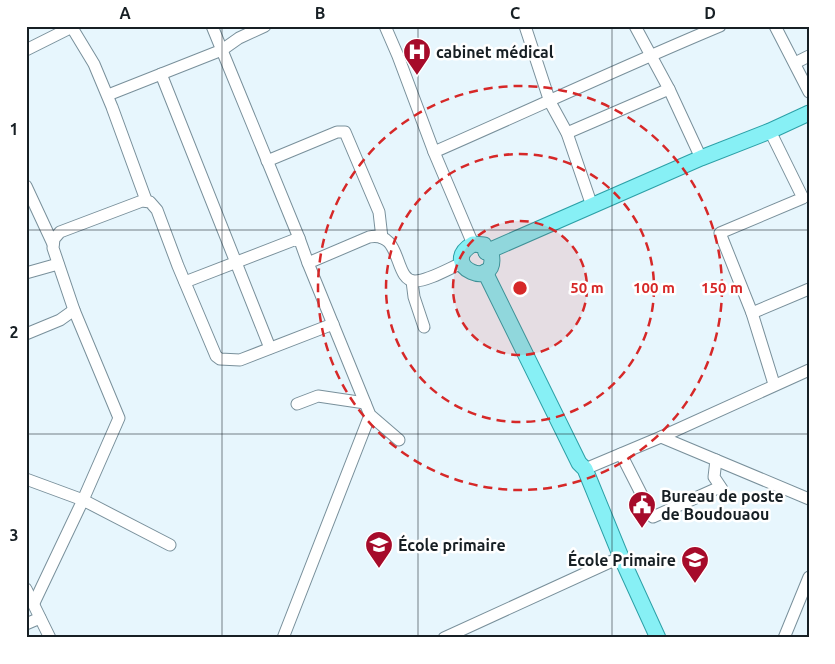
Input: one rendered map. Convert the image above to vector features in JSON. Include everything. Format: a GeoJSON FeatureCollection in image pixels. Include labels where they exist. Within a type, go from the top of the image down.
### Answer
{"type":"FeatureCollection","features":[{"type":"Feature","properties":{"kind":"main road"},"geometry":{"type":"LineString","coordinates":[[479,248],[491,253],[492,258],[489,268],[485,272],[471,273],[467,271],[462,263],[465,250],[479,248],[592,206],[700,158],[770,131],[809,113]]}},
{"type":"Feature","properties":{"kind":"main road"},"geometry":{"type":"LineString","coordinates":[[485,272],[579,463],[585,469],[621,557],[658,638]]}},
{"type":"Feature","properties":{"kind":"street"},"geometry":{"type":"LineString","coordinates":[[212,26],[370,415],[399,440]]}},
{"type":"Feature","properties":{"kind":"street"},"geometry":{"type":"LineString","coordinates":[[108,95],[222,50],[239,38],[264,26]]}},
{"type":"Feature","properties":{"kind":"street"},"geometry":{"type":"LineString","coordinates":[[385,26],[434,152],[479,248]]}},
{"type":"Feature","properties":{"kind":"street"},"geometry":{"type":"LineString","coordinates":[[525,26],[550,102],[567,133],[592,206]]}},
{"type":"Feature","properties":{"kind":"street"},"geometry":{"type":"LineString","coordinates":[[636,26],[669,89],[700,158]]}},
{"type":"Feature","properties":{"kind":"street"},"geometry":{"type":"LineString","coordinates":[[434,152],[550,102],[650,55],[720,26]]}},
{"type":"Feature","properties":{"kind":"street"},"geometry":{"type":"LineString","coordinates":[[775,26],[809,92]]}},
{"type":"Feature","properties":{"kind":"street"},"geometry":{"type":"LineString","coordinates":[[26,50],[72,27],[94,64],[108,95],[146,200],[157,210],[216,356],[220,359],[240,360],[333,324]]}},
{"type":"Feature","properties":{"kind":"street"},"geometry":{"type":"LineString","coordinates":[[795,63],[809,56]]}},
{"type":"Feature","properties":{"kind":"street"},"geometry":{"type":"LineString","coordinates":[[161,74],[270,348]]}},
{"type":"Feature","properties":{"kind":"street"},"geometry":{"type":"LineString","coordinates":[[567,133],[669,89]]}},
{"type":"Feature","properties":{"kind":"street"},"geometry":{"type":"LineString","coordinates":[[770,131],[806,197],[720,233],[752,313],[774,384]]}},
{"type":"Feature","properties":{"kind":"street"},"geometry":{"type":"LineString","coordinates":[[267,161],[337,132],[345,132],[379,212],[382,238]]}},
{"type":"Feature","properties":{"kind":"street"},"geometry":{"type":"LineString","coordinates":[[26,186],[53,244],[74,310],[119,418],[34,604]]}},
{"type":"Feature","properties":{"kind":"street"},"geometry":{"type":"LineString","coordinates":[[53,244],[56,235],[60,232],[146,200]]}},
{"type":"Feature","properties":{"kind":"street"},"geometry":{"type":"LineString","coordinates":[[308,263],[369,237],[382,238],[393,248],[404,274],[412,282],[416,308],[424,327]]}},
{"type":"Feature","properties":{"kind":"street"},"geometry":{"type":"LineString","coordinates":[[185,282],[298,238]]}},
{"type":"Feature","properties":{"kind":"street"},"geometry":{"type":"LineString","coordinates":[[412,282],[420,281],[462,263]]}},
{"type":"Feature","properties":{"kind":"street"},"geometry":{"type":"LineString","coordinates":[[26,273],[58,264]]}},
{"type":"Feature","properties":{"kind":"street"},"geometry":{"type":"LineString","coordinates":[[752,313],[809,288]]}},
{"type":"Feature","properties":{"kind":"street"},"geometry":{"type":"LineString","coordinates":[[26,334],[60,320],[74,310]]}},
{"type":"Feature","properties":{"kind":"street"},"geometry":{"type":"LineString","coordinates":[[585,469],[809,370]]}},
{"type":"Feature","properties":{"kind":"street"},"geometry":{"type":"LineString","coordinates":[[297,404],[318,396],[365,403]]}},
{"type":"Feature","properties":{"kind":"street"},"geometry":{"type":"LineString","coordinates":[[283,638],[370,415]]}},
{"type":"Feature","properties":{"kind":"street"},"geometry":{"type":"LineString","coordinates":[[661,437],[809,499]]}},
{"type":"Feature","properties":{"kind":"street"},"geometry":{"type":"LineString","coordinates":[[621,454],[653,517],[721,488],[714,477],[716,460]]}},
{"type":"Feature","properties":{"kind":"street"},"geometry":{"type":"LineString","coordinates":[[26,479],[83,500],[170,545]]}},
{"type":"Feature","properties":{"kind":"street"},"geometry":{"type":"LineString","coordinates":[[444,638],[621,557]]}},
{"type":"Feature","properties":{"kind":"street"},"geometry":{"type":"LineString","coordinates":[[784,638],[809,577]]}},
{"type":"Feature","properties":{"kind":"street"},"geometry":{"type":"LineString","coordinates":[[26,590],[50,638]]}},
{"type":"Feature","properties":{"kind":"street"},"geometry":{"type":"LineString","coordinates":[[26,624],[40,618]]}},
{"type":"Feature","properties":{"kind":"place","name":"cabinet médical"},"geometry":{"type":"Point","coordinates":[417,76]}},
{"type":"Feature","properties":{"kind":"place","name":"Bureau de poste de Boudouaou"},"geometry":{"type":"Point","coordinates":[642,529]}},
{"type":"Feature","properties":{"kind":"place","name":"École primaire"},"geometry":{"type":"Point","coordinates":[379,569]}},
{"type":"Feature","properties":{"kind":"place","name":"École Primaire"},"geometry":{"type":"Point","coordinates":[695,584]}}]}
